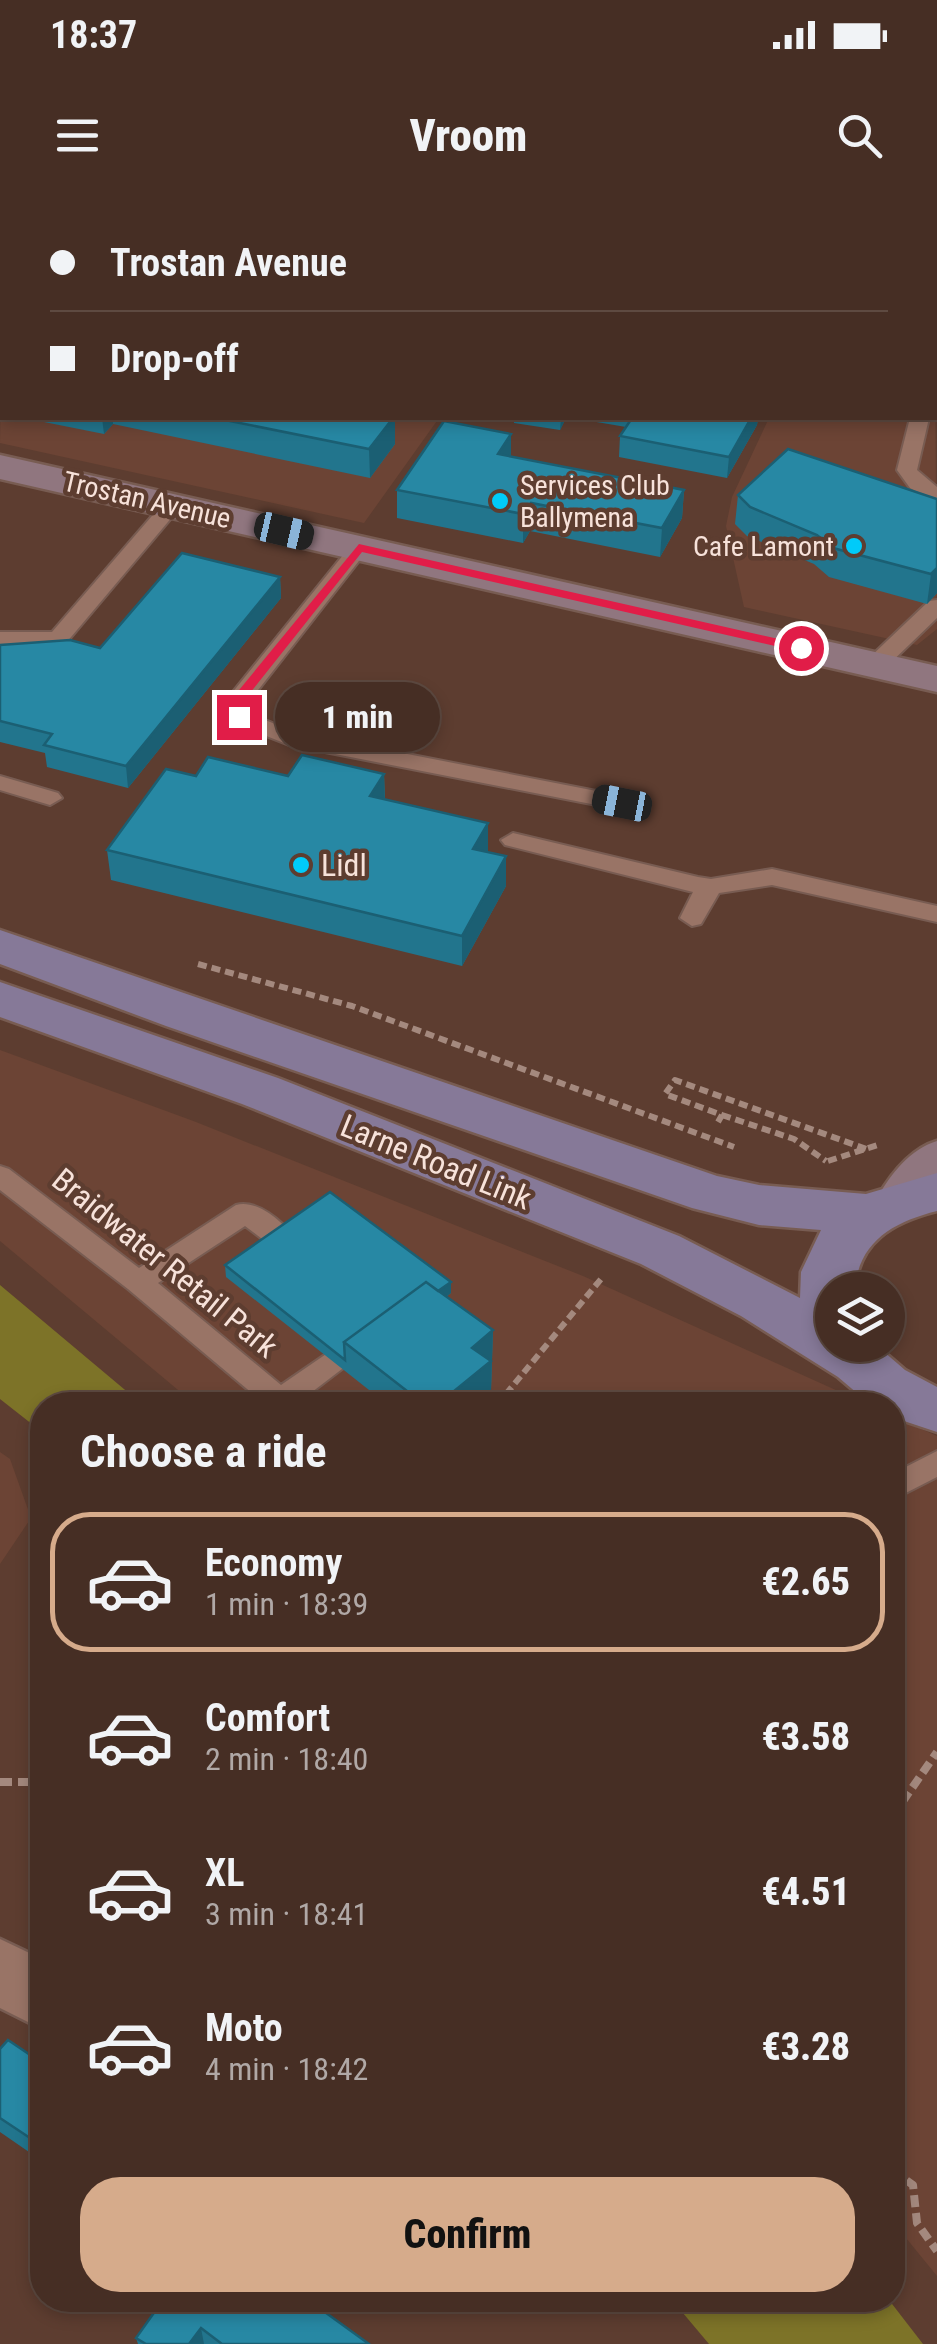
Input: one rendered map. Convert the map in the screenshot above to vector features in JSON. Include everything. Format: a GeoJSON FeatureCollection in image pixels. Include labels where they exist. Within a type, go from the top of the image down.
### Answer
{"type":"FeatureCollection","features":[{"type":"Feature","properties":{"kind":"main road","name":"Larne Road Link"},"geometry":{"type":"LineString","coordinates":[[0,946],[184,1014],[711,1194],[759,1205],[912,1191]]}},
{"type":"Feature","properties":{"kind":"main road","name":"Larne Road Link"},"geometry":{"type":"LineString","coordinates":[[0,998],[260,1091],[660,1250],[761,1301],[815,1337]]}},
{"type":"Feature","properties":{"kind":"main road"},"geometry":{"type":"LineString","coordinates":[[827,1272],[844,1236],[912,1191]]}},
{"type":"Feature","properties":{"kind":"main road","name":"Larne Road Link"},"geometry":{"type":"LineString","coordinates":[[853,1362],[897,1392]]}},
{"type":"Feature","properties":{"kind":"main road","name":"Larne Road Link"},"geometry":{"type":"LineString","coordinates":[[905,1396],[937,1410]]}},
{"type":"Feature","properties":{"kind":"street","name":"Trostan Avenue"},"geometry":{"type":"LineString","coordinates":[[0,467],[937,679]]}},
{"type":"Feature","properties":{"kind":"street"},"geometry":{"type":"LineString","coordinates":[[0,1970],[30,1990]]}},
{"type":"Feature","properties":{"kind":"lane"},"geometry":{"type":"LineString","coordinates":[[919,420],[907,470],[917,484],[937,496]]}},
{"type":"Feature","properties":{"kind":"lane"},"geometry":{"type":"LineString","coordinates":[[0,638],[58,638],[171,506]]}},
{"type":"Feature","properties":{"kind":"lane"},"geometry":{"type":"LineString","coordinates":[[359,548],[240,698],[239,717],[289,738],[622,803]]}},
{"type":"Feature","properties":{"kind":"lane"},"geometry":{"type":"LineString","coordinates":[[875,665],[937,606]]}},
{"type":"Feature","properties":{"kind":"lane"},"geometry":{"type":"LineString","coordinates":[[0,783],[50,798]]}},
{"type":"Feature","properties":{"kind":"lane"},"geometry":{"type":"LineString","coordinates":[[513,840],[711,887],[772,878],[937,914]]}},
{"type":"Feature","properties":{"kind":"lane"},"geometry":{"type":"LineString","coordinates":[[692,918],[711,887]]}},
{"type":"Feature","properties":{"kind":"lane","name":"Braidwater Retail Park"},"geometry":{"type":"LineString","coordinates":[[0,1176],[138,1282],[271,1392]]}},
{"type":"Feature","properties":{"kind":"lane"},"geometry":{"type":"LineString","coordinates":[[138,1282],[246,1212],[280,1238]]}},
{"type":"Feature","properties":{"kind":"lane"},"geometry":{"type":"LineString","coordinates":[[297,1392],[332,1361]]}},
{"type":"Feature","properties":{"kind":"lane"},"geometry":{"type":"LineString","coordinates":[[905,1481],[937,1463]]}},
{"type":"Feature","properties":{"kind":"path"},"geometry":{"type":"LineString","coordinates":[[188,961],[352,1006],[740,1150]]}},
{"type":"Feature","properties":{"kind":"path"},"geometry":{"type":"LineString","coordinates":[[827,1162],[794,1140],[720,1119],[665,1094],[675,1080],[870,1150]]}},
{"type":"Feature","properties":{"kind":"path"},"geometry":{"type":"LineString","coordinates":[[764,1130],[774,1116]]}},
{"type":"Feature","properties":{"kind":"path"},"geometry":{"type":"LineString","coordinates":[[810,1162],[827,1162],[884,1142]]}},
{"type":"Feature","properties":{"kind":"path"},"geometry":{"type":"LineString","coordinates":[[508,1392],[612,1266]]}},
{"type":"Feature","properties":{"kind":"path"},"geometry":{"type":"LineString","coordinates":[[905,1798],[937,1752]]}},
{"type":"Feature","properties":{"kind":"path"},"geometry":{"type":"LineString","coordinates":[[0,1782],[30,1779]]}},
{"type":"Feature","properties":{"kind":"path"},"geometry":{"type":"LineString","coordinates":[[905,2180],[912,2185],[917,2224],[937,2250]]}},
{"type":"Feature","properties":{"kind":"shaded area"},"geometry":{"type":"Polygon","coordinates":[[[0,420],[438,420],[364,523],[0,443],[0,420]]]}},
{"type":"Feature","properties":{"kind":"shaded area"},"geometry":{"type":"Polygon","coordinates":[[[768,420],[935,420],[937,629],[917,645],[744,607],[726,526],[732,497],[768,420]]]}},
{"type":"Feature","properties":{"kind":"shaded area"},"geometry":{"type":"Polygon","coordinates":[[[0,1050],[196,1122],[583,1276],[840,1392],[180,1392],[0,1241],[0,1050]]]}},
{"type":"Feature","properties":{"kind":"shaded area"},"geometry":{"type":"Polygon","coordinates":[[[0,1285],[128,1392],[30,1392],[30,1423],[0,1399],[0,1285]]]}},
{"type":"Feature","properties":{"kind":"shaded area"},"geometry":{"type":"Polygon","coordinates":[[[905,1422],[937,1436],[937,2276],[905,2237],[905,1422]]]}},
{"type":"Feature","properties":{"kind":"shaded area"},"geometry":{"type":"Polygon","coordinates":[[[0,1452],[10,1459],[30,1519],[0,1564],[0,1452]]]}},
{"type":"Feature","properties":{"kind":"shaded area"},"geometry":{"type":"Polygon","coordinates":[[[682,2312],[898,2312],[923,2344],[709,2344],[682,2312]]]}},
{"type":"Feature","properties":{"kind":"building"},"geometry":{"type":"Polygon","coordinates":[[[225,420],[391,420],[369,449],[225,420]]]}},
{"type":"Feature","properties":{"kind":"building"},"geometry":{"type":"Polygon","coordinates":[[[631,420],[750,420],[729,457],[620,436],[631,420]]]}},
{"type":"Feature","properties":{"kind":"building"},"geometry":{"type":"Polygon","coordinates":[[[444,421],[511,434],[498,454],[684,490],[662,528],[531,503],[523,514],[397,490],[444,421]]]}},
{"type":"Feature","properties":{"kind":"building"},"geometry":{"type":"Polygon","coordinates":[[[788,449],[937,499],[937,568],[931,574],[833,548],[817,535],[750,507],[738,495],[788,449]]]}},
{"type":"Feature","properties":{"kind":"building"},"geometry":{"type":"Polygon","coordinates":[[[182,553],[280,577],[126,766],[44,745],[52,734],[0,721],[0,645],[70,640],[100,648],[182,553]]]}},
{"type":"Feature","properties":{"kind":"building","name":"Lidl"},"geometry":{"type":"Polygon","coordinates":[[[302,755],[384,774],[370,796],[488,823],[473,849],[506,856],[462,936],[107,850],[166,769],[196,776],[208,757],[288,776],[302,755]]]}},
{"type":"Feature","properties":{"kind":"building"},"geometry":{"type":"Polygon","coordinates":[[[330,1192],[451,1282],[438,1291],[426,1282],[344,1342],[345,1360],[225,1265],[330,1192]]]}},
{"type":"Feature","properties":{"kind":"building"},"geometry":{"type":"Polygon","coordinates":[[[426,1282],[493,1330],[472,1348],[491,1361],[453,1392],[408,1392],[344,1342],[426,1282]]]}},
{"type":"Feature","properties":{"kind":"building"},"geometry":{"type":"Polygon","coordinates":[[[8,2040],[30,2055],[30,2138],[0,2118],[0,2049],[8,2040]]]}},
{"type":"Feature","properties":{"kind":"building"},"geometry":{"type":"Polygon","coordinates":[[[154,2312],[325,2312],[369,2344],[222,2344],[201,2328],[189,2344],[146,2344],[136,2338],[154,2312]]]}},
{"type":"Feature","properties":{"kind":"place","name":"Services Club Ballymena"},"geometry":{"type":"Point","coordinates":[500,501]}},
{"type":"Feature","properties":{"kind":"place","name":"Cafe Lamont"},"geometry":{"type":"Point","coordinates":[854,546]}},
{"type":"Feature","properties":{"kind":"place","name":"Lidl"},"geometry":{"type":"Point","coordinates":[301,865]}},
{"type":"Feature","properties":{"kind":"route"},"geometry":{"type":"LineString","coordinates":[[239,717],[240,698],[359,548],[801,648]]}}]}
